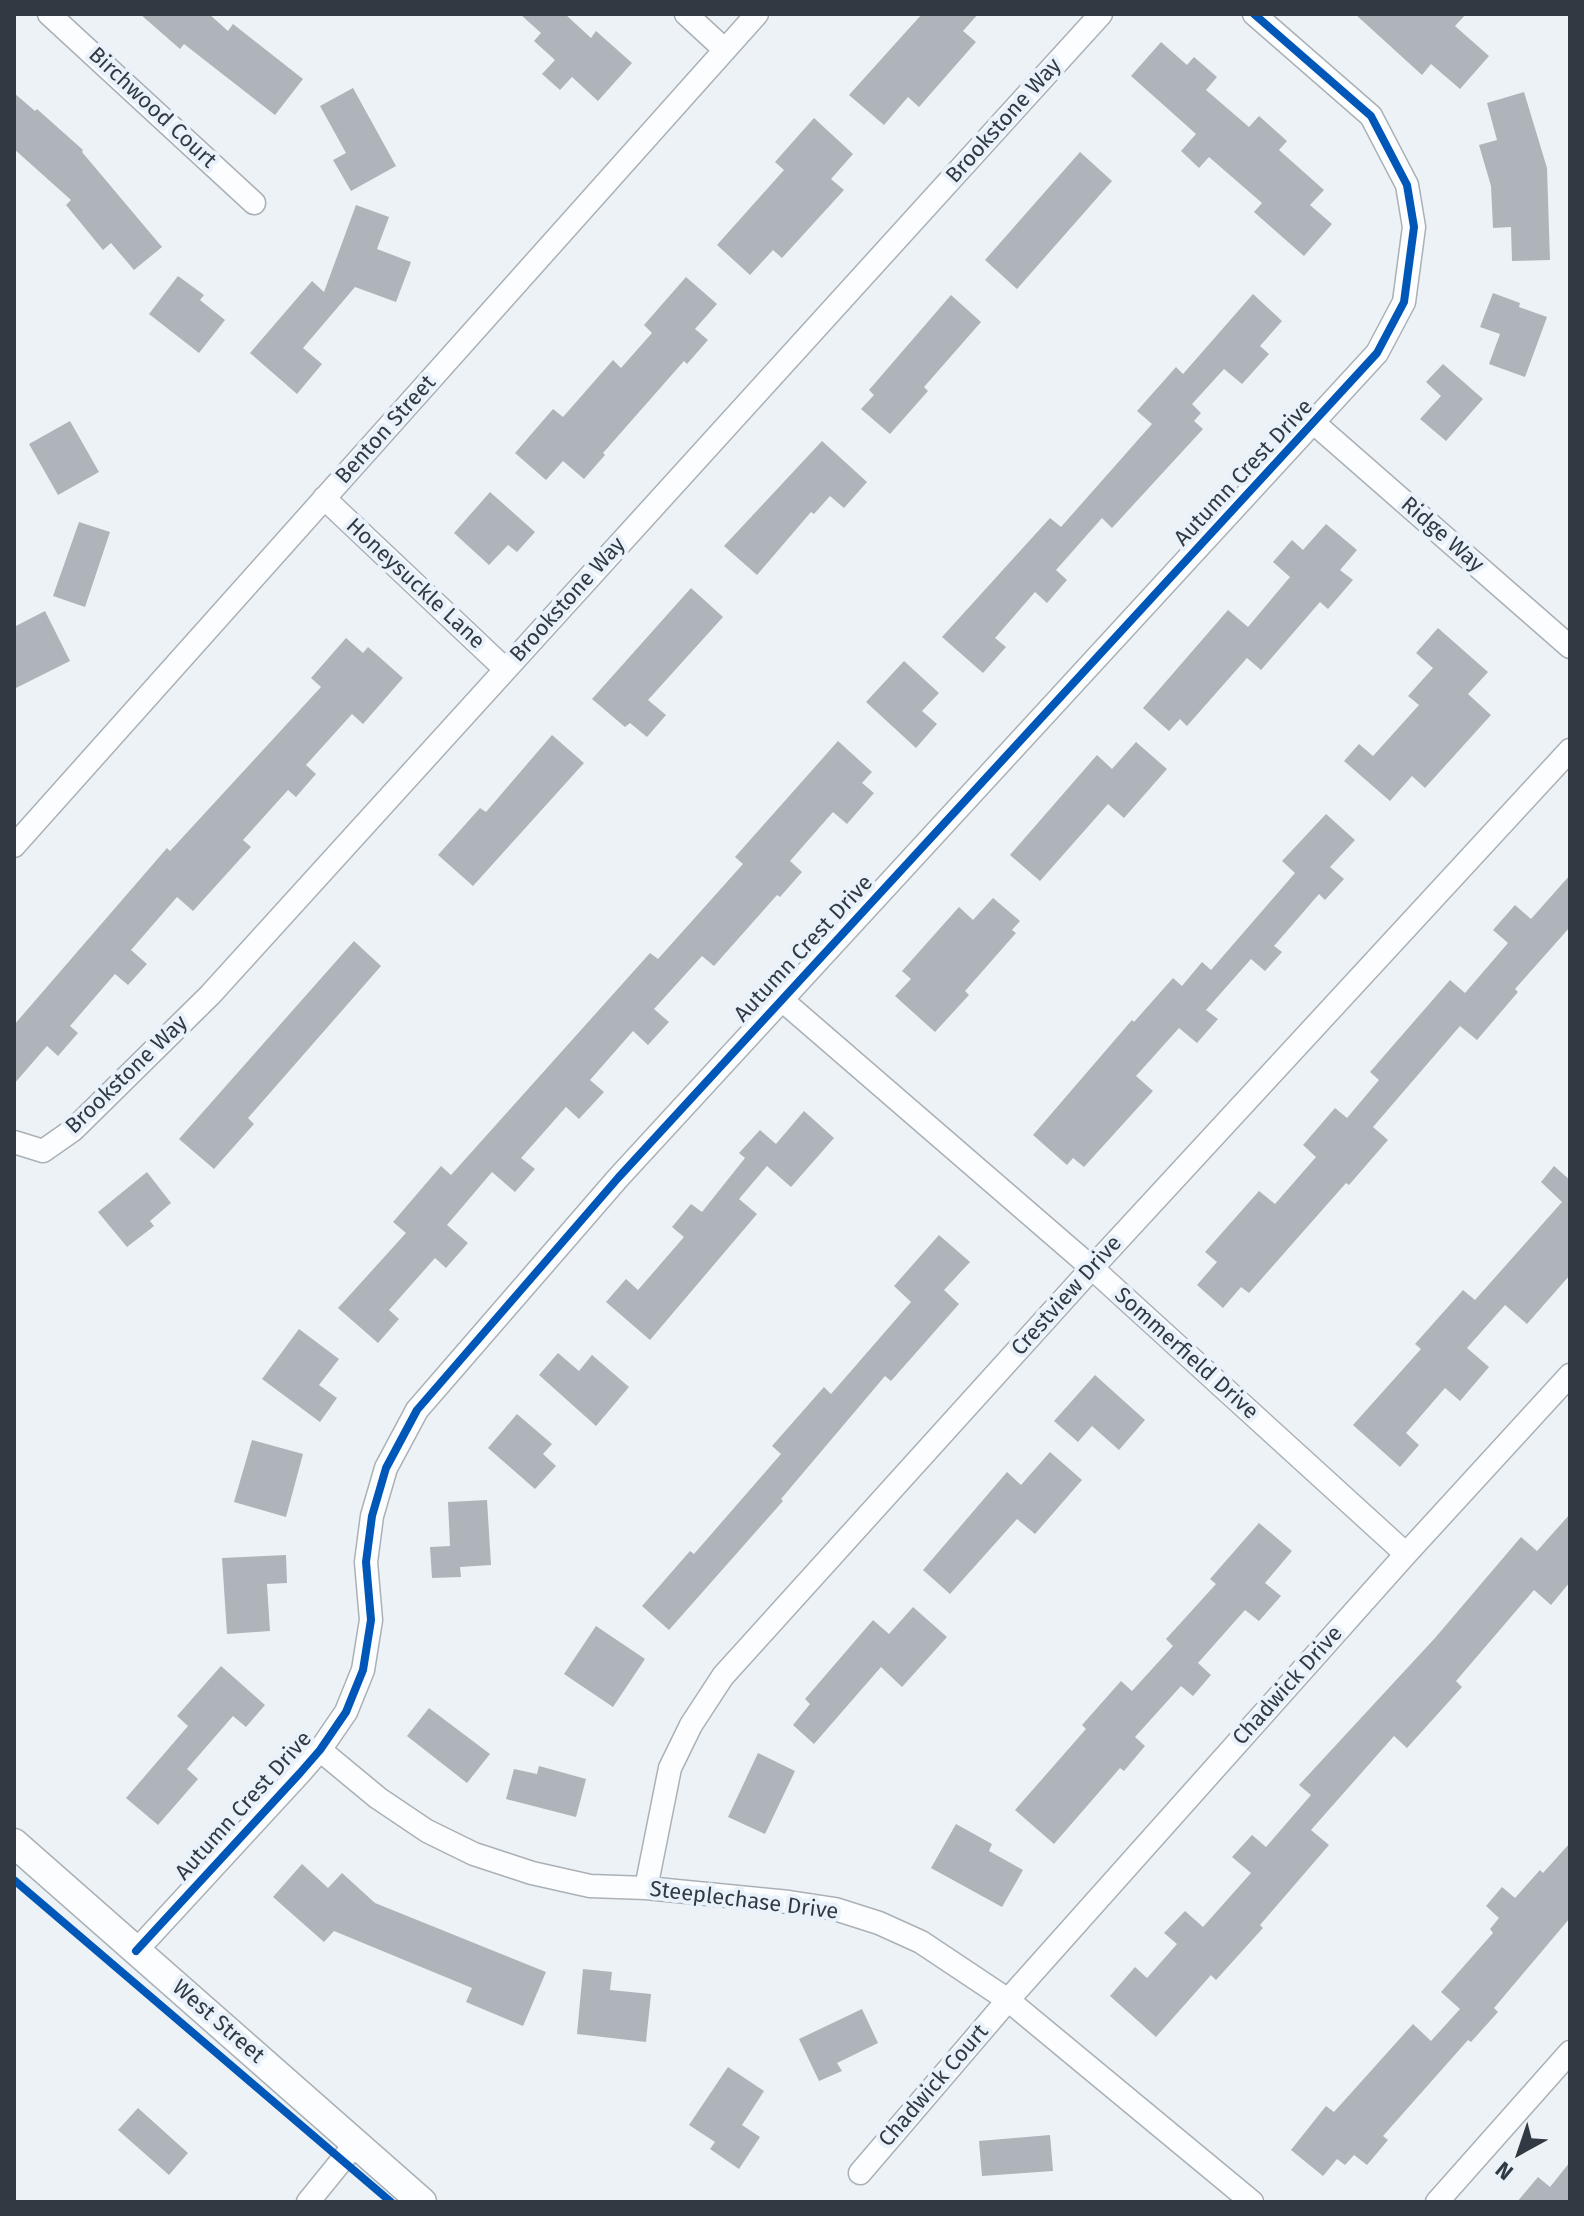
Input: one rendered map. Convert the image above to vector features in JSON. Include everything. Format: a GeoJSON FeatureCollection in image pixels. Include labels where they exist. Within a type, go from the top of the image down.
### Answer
{"type":"FeatureCollection","features":[{"type":"Feature","properties":{"kind":"street","name":"Birchwood Court"},"geometry":{"type":"LineString","coordinates":[[49,14],[254,203]]}},
{"type":"Feature","properties":{"kind":"street"},"geometry":{"type":"LineString","coordinates":[[686,14],[725,50]]}},
{"type":"Feature","properties":{"kind":"street","name":"Benton Street"},"geometry":{"type":"LineString","coordinates":[[14,846],[757,14]]}},
{"type":"Feature","properties":{"kind":"street","name":"Brookstone Way"},"geometry":{"type":"LineString","coordinates":[[14,1142],[43,1151],[73,1130],[210,995],[1101,14]]}},
{"type":"Feature","properties":{"kind":"street","name":"Autumn Crest Drive"},"geometry":{"type":"LineString","coordinates":[[136,1951],[320,1750],[346,1712],[363,1670],[371,1620],[366,1562],[372,1516],[386,1468],[417,1410],[618,1178],[1377,353],[1404,302],[1414,227],[1407,185],[1371,116],[1254,14]]}},
{"type":"Feature","properties":{"kind":"street","name":"Ridge Way"},"geometry":{"type":"LineString","coordinates":[[1314,423],[1570,647]]}},
{"type":"Feature","properties":{"kind":"street","name":"Honeysuckle Lane"},"geometry":{"type":"LineString","coordinates":[[324,498],[505,669]]}},
{"type":"Feature","properties":{"kind":"street","name":"Crestview Drive"},"geometry":{"type":"LineString","coordinates":[[646,1888],[670,1768],[691,1725],[723,1676],[1092,1268],[1570,750]]}},
{"type":"Feature","properties":{"kind":"street","name":"Sommerfield Drive"},"geometry":{"type":"LineString","coordinates":[[782,1000],[1092,1268],[1406,1554]]}},
{"type":"Feature","properties":{"kind":"street","name":"Chadwick Drive"},"geometry":{"type":"LineString","coordinates":[[1008,2000],[1570,1375]]}},
{"type":"Feature","properties":{"kind":"street","name":"Steeplechase Drive"},"geometry":{"type":"LineString","coordinates":[[320,1750],[378,1798],[427,1831],[474,1854],[532,1873],[590,1886],[646,1888],[835,1909],[879,1923],[921,1942],[1008,2000],[1252,2202]]}},
{"type":"Feature","properties":{"kind":"street","name":"West Street"},"geometry":{"type":"LineString","coordinates":[[14,1843],[422,2202]]}},
{"type":"Feature","properties":{"kind":"street","name":"Chadwick Court"},"geometry":{"type":"LineString","coordinates":[[860,2173],[1008,2000]]}},
{"type":"Feature","properties":{"kind":"street"},"geometry":{"type":"LineString","coordinates":[[1437,2202],[1570,2052]]}},
{"type":"Feature","properties":{"kind":"street"},"geometry":{"type":"LineString","coordinates":[[308,2202],[356,2143]]}},
{"type":"Feature","properties":{"kind":"building"},"geometry":{"type":"Polygon","coordinates":[[[140,14],[209,14],[228,31],[233,24],[303,79],[275,115],[184,44],[180,49],[140,14]]]}},
{"type":"Feature","properties":{"kind":"building"},"geometry":{"type":"Polygon","coordinates":[[[520,14],[565,14],[591,38],[596,31],[632,63],[598,101],[572,77],[560,90],[542,74],[555,60],[534,41],[541,33],[520,14]]]}},
{"type":"Feature","properties":{"kind":"building"},"geometry":{"type":"Polygon","coordinates":[[[922,14],[978,14],[963,31],[976,42],[919,107],[908,97],[884,125],[849,95],[922,14]]]}},
{"type":"Feature","properties":{"kind":"building"},"geometry":{"type":"Polygon","coordinates":[[[1355,14],[1466,14],[1455,26],[1489,56],[1460,89],[1431,64],[1422,75],[1355,14]]]}},
{"type":"Feature","properties":{"kind":"building"},"geometry":{"type":"Polygon","coordinates":[[[1161,42],[1187,65],[1194,57],[1217,77],[1206,90],[1249,127],[1259,116],[1287,141],[1279,150],[1324,190],[1310,205],[1332,224],[1304,256],[1254,212],[1262,203],[1209,157],[1199,168],[1181,151],[1196,134],[1131,76],[1161,42]]]}},
{"type":"Feature","properties":{"kind":"building"},"geometry":{"type":"Polygon","coordinates":[[[353,88],[396,166],[351,191],[333,160],[346,153],[320,106],[353,88]]]}},
{"type":"Feature","properties":{"kind":"building"},"geometry":{"type":"Polygon","coordinates":[[[1524,92],[1547,168],[1550,260],[1512,261],[1511,227],[1493,228],[1491,186],[1479,145],[1497,140],[1487,103],[1524,92]]]}},
{"type":"Feature","properties":{"kind":"building"},"geometry":{"type":"Polygon","coordinates":[[[14,93],[83,150],[162,247],[134,270],[111,243],[103,250],[66,205],[71,200],[14,149],[14,93]]]}},
{"type":"Feature","properties":{"kind":"building"},"geometry":{"type":"Polygon","coordinates":[[[814,118],[853,154],[831,179],[844,190],[782,258],[773,250],[750,275],[717,245],[784,170],[775,162],[814,118]]]}},
{"type":"Feature","properties":{"kind":"building"},"geometry":{"type":"Polygon","coordinates":[[[1080,152],[1112,181],[1017,289],[985,260],[1080,152]]]}},
{"type":"Feature","properties":{"kind":"building"},"geometry":{"type":"Polygon","coordinates":[[[356,205],[389,217],[377,249],[411,262],[396,302],[355,287],[303,348],[322,364],[297,394],[250,353],[312,281],[324,292],[356,205]]]}},
{"type":"Feature","properties":{"kind":"building"},"geometry":{"type":"Polygon","coordinates":[[[178,276],[204,295],[200,300],[225,320],[199,353],[149,314],[178,276]]]}},
{"type":"Feature","properties":{"kind":"building"},"geometry":{"type":"Polygon","coordinates":[[[686,277],[717,304],[695,329],[708,340],[687,364],[684,361],[584,479],[563,461],[546,480],[515,453],[553,409],[563,417],[613,360],[621,368],[652,333],[644,325],[686,277]]]}},
{"type":"Feature","properties":{"kind":"building"},"geometry":{"type":"Polygon","coordinates":[[[1493,293],[1547,317],[1525,377],[1489,364],[1500,334],[1480,327],[1493,293]]]}},
{"type":"Feature","properties":{"kind":"building"},"geometry":{"type":"Polygon","coordinates":[[[1253,294],[1282,321],[1260,346],[1269,354],[1242,384],[1224,369],[1192,404],[1201,413],[1194,421],[1203,429],[1112,528],[1102,518],[1056,570],[1067,580],[1047,603],[1035,592],[995,638],[1006,647],[983,673],[942,637],[1050,518],[1061,527],[1152,424],[1137,411],[1176,367],[1183,374],[1253,294]]]}},
{"type":"Feature","properties":{"kind":"building"},"geometry":{"type":"Polygon","coordinates":[[[951,295],[981,322],[924,387],[928,391],[890,434],[861,409],[874,395],[869,390],[951,295]]]}},
{"type":"Feature","properties":{"kind":"building"},"geometry":{"type":"Polygon","coordinates":[[[1443,364],[1483,399],[1446,441],[1420,419],[1441,396],[1426,382],[1443,364]]]}},
{"type":"Feature","properties":{"kind":"building"},"geometry":{"type":"Polygon","coordinates":[[[70,421],[99,472],[58,495],[29,444],[70,421]]]}},
{"type":"Feature","properties":{"kind":"building"},"geometry":{"type":"Polygon","coordinates":[[[822,441],[867,482],[844,508],[830,496],[814,514],[811,512],[757,575],[724,546],[822,441]]]}},
{"type":"Feature","properties":{"kind":"building"},"geometry":{"type":"Polygon","coordinates":[[[490,492],[535,532],[517,552],[508,545],[489,565],[454,533],[490,492]]]}},
{"type":"Feature","properties":{"kind":"building"},"geometry":{"type":"Polygon","coordinates":[[[79,522],[110,532],[85,607],[53,596],[79,522]]]}},
{"type":"Feature","properties":{"kind":"building"},"geometry":{"type":"Polygon","coordinates":[[[1326,524],[1357,550],[1340,570],[1353,580],[1328,609],[1320,602],[1261,670],[1247,658],[1187,726],[1180,719],[1169,731],[1143,708],[1228,610],[1248,627],[1290,577],[1273,562],[1292,540],[1303,550],[1326,524]]]}},
{"type":"Feature","properties":{"kind":"building"},"geometry":{"type":"Polygon","coordinates":[[[691,588],[723,617],[648,700],[666,715],[647,737],[630,723],[625,727],[592,699],[691,588]]]}},
{"type":"Feature","properties":{"kind":"building"},"geometry":{"type":"Polygon","coordinates":[[[45,611],[70,661],[14,689],[14,627],[45,611]]]}},
{"type":"Feature","properties":{"kind":"building"},"geometry":{"type":"Polygon","coordinates":[[[1438,628],[1488,672],[1468,694],[1491,715],[1425,788],[1412,776],[1390,801],[1344,761],[1359,744],[1373,756],[1419,705],[1408,696],[1433,668],[1416,653],[1438,628]]]}},
{"type":"Feature","properties":{"kind":"building"},"geometry":{"type":"Polygon","coordinates":[[[346,638],[363,653],[368,647],[403,678],[363,724],[352,714],[306,765],[316,774],[296,797],[288,790],[243,840],[251,847],[193,911],[177,897],[131,950],[147,964],[128,985],[115,974],[70,1026],[78,1033],[58,1056],[47,1046],[14,1084],[14,1025],[167,848],[170,851],[321,687],[311,678],[346,638]]]}},
{"type":"Feature","properties":{"kind":"building"},"geometry":{"type":"Polygon","coordinates":[[[904,661],[939,693],[922,711],[937,724],[916,748],[866,702],[904,661]]]}},
{"type":"Feature","properties":{"kind":"building"},"geometry":{"type":"Polygon","coordinates":[[[552,735],[584,763],[473,886],[438,855],[480,808],[486,812],[552,735]]]}},
{"type":"Feature","properties":{"kind":"building"},"geometry":{"type":"Polygon","coordinates":[[[838,741],[872,772],[862,783],[874,793],[847,824],[833,812],[790,861],[802,872],[780,897],[777,895],[714,966],[702,956],[654,1009],[669,1022],[648,1045],[633,1031],[590,1080],[604,1092],[579,1119],[566,1107],[521,1158],[535,1169],[515,1192],[492,1172],[447,1225],[468,1243],[446,1268],[435,1258],[389,1310],[399,1319],[378,1343],[338,1308],[406,1233],[393,1222],[441,1166],[451,1175],[650,953],[658,959],[743,864],[735,857],[838,741]]]}},
{"type":"Feature","properties":{"kind":"building"},"geometry":{"type":"Polygon","coordinates":[[[1136,742],[1167,769],[1124,818],[1108,804],[1040,881],[1010,855],[1097,755],[1112,769],[1136,742]]]}},
{"type":"Feature","properties":{"kind":"building"},"geometry":{"type":"Polygon","coordinates":[[[1326,814],[1355,840],[1330,867],[1344,879],[1325,900],[1319,894],[1274,946],[1282,952],[1265,971],[1251,959],[1206,1010],[1218,1019],[1197,1043],[1179,1028],[1136,1076],[1153,1091],[1084,1167],[1073,1158],[1067,1165],[1033,1135],[1132,1020],[1134,1022],[1173,978],[1182,986],[1202,962],[1211,970],[1295,873],[1282,861],[1326,814]]]}},
{"type":"Feature","properties":{"kind":"building"},"geometry":{"type":"Polygon","coordinates":[[[1570,875],[1570,927],[1515,989],[1518,992],[1477,1040],[1460,1026],[1373,1127],[1388,1140],[1249,1293],[1241,1287],[1223,1308],[1197,1285],[1217,1262],[1205,1252],[1259,1191],[1275,1204],[1316,1157],[1303,1145],[1335,1108],[1347,1118],[1379,1080],[1370,1072],[1450,980],[1465,993],[1508,943],[1493,930],[1515,905],[1531,919],[1570,875]]]}},
{"type":"Feature","properties":{"kind":"building"},"geometry":{"type":"Polygon","coordinates":[[[993,898],[1020,921],[1012,930],[1016,933],[965,991],[969,995],[935,1032],[895,996],[911,979],[902,971],[959,907],[973,920],[993,898]]]}},
{"type":"Feature","properties":{"kind":"building"},"geometry":{"type":"Polygon","coordinates":[[[354,941],[381,966],[248,1118],[254,1124],[214,1169],[179,1139],[354,941]]]}},
{"type":"Feature","properties":{"kind":"building"},"geometry":{"type":"Polygon","coordinates":[[[804,1111],[834,1138],[791,1187],[767,1166],[739,1199],[757,1214],[650,1340],[606,1302],[626,1279],[638,1290],[684,1237],[672,1227],[691,1204],[702,1212],[745,1158],[739,1153],[760,1130],[776,1144],[804,1111]]]}},
{"type":"Feature","properties":{"kind":"building"},"geometry":{"type":"Polygon","coordinates":[[[1554,1166],[1570,1180],[1570,1275],[1527,1324],[1505,1305],[1467,1348],[1489,1367],[1460,1401],[1445,1388],[1406,1433],[1419,1445],[1400,1467],[1353,1425],[1421,1349],[1415,1344],[1463,1290],[1475,1300],[1562,1202],[1541,1182],[1554,1166]]]}},
{"type":"Feature","properties":{"kind":"building"},"geometry":{"type":"Polygon","coordinates":[[[147,1172],[171,1203],[150,1221],[154,1226],[127,1247],[98,1212],[147,1172]]]}},
{"type":"Feature","properties":{"kind":"building"},"geometry":{"type":"Polygon","coordinates":[[[939,1235],[970,1262],[944,1290],[959,1304],[891,1381],[885,1376],[781,1499],[783,1501],[669,1630],[642,1606],[690,1551],[694,1554],[781,1454],[772,1446],[824,1387],[831,1394],[911,1302],[894,1286],[939,1235]]]}},
{"type":"Feature","properties":{"kind":"building"},"geometry":{"type":"Polygon","coordinates":[[[299,1329],[339,1359],[319,1385],[337,1398],[320,1422],[262,1379],[299,1329]]]}},
{"type":"Feature","properties":{"kind":"building"},"geometry":{"type":"Polygon","coordinates":[[[558,1353],[579,1371],[592,1355],[629,1387],[596,1426],[539,1375],[558,1353]]]}},
{"type":"Feature","properties":{"kind":"building"},"geometry":{"type":"Polygon","coordinates":[[[1095,1375],[1145,1420],[1119,1450],[1092,1426],[1078,1442],[1054,1421],[1095,1375]]]}},
{"type":"Feature","properties":{"kind":"building"},"geometry":{"type":"Polygon","coordinates":[[[517,1414],[552,1444],[543,1454],[556,1466],[535,1489],[488,1448],[517,1414]]]}},
{"type":"Feature","properties":{"kind":"building"},"geometry":{"type":"Polygon","coordinates":[[[252,1440],[303,1454],[286,1517],[234,1502],[252,1440]]]}},
{"type":"Feature","properties":{"kind":"building"},"geometry":{"type":"Polygon","coordinates":[[[1050,1452],[1082,1480],[1035,1534],[1017,1519],[950,1594],[923,1570],[1007,1472],[1021,1485],[1050,1452]]]}},
{"type":"Feature","properties":{"kind":"building"},"geometry":{"type":"Polygon","coordinates":[[[487,1500],[491,1565],[460,1567],[461,1577],[432,1578],[430,1547],[450,1546],[448,1502],[487,1500]]]}},
{"type":"Feature","properties":{"kind":"building"},"geometry":{"type":"Polygon","coordinates":[[[1570,1514],[1570,1582],[1551,1605],[1534,1590],[1456,1681],[1462,1687],[1407,1748],[1394,1736],[1311,1830],[1329,1845],[1260,1925],[1263,1928],[1216,1980],[1211,1975],[1156,2037],[1110,1996],[1135,1967],[1147,1978],[1177,1944],[1164,1933],[1185,1911],[1203,1927],[1251,1873],[1232,1857],[1252,1835],[1266,1847],[1311,1795],[1299,1785],[1435,1638],[1521,1537],[1537,1551],[1570,1514]]]}},
{"type":"Feature","properties":{"kind":"building"},"geometry":{"type":"Polygon","coordinates":[[[1259,1523],[1292,1551],[1265,1583],[1281,1596],[1259,1621],[1245,1610],[1198,1663],[1211,1675],[1193,1696],[1181,1686],[1135,1737],[1145,1746],[1124,1771],[1120,1768],[1054,1844],[1015,1810],[1086,1729],[1082,1725],[1121,1681],[1132,1691],[1173,1646],[1166,1639],[1216,1584],[1210,1579],[1259,1523]]]}},
{"type":"Feature","properties":{"kind":"building"},"geometry":{"type":"Polygon","coordinates":[[[286,1555],[287,1583],[267,1584],[270,1631],[227,1634],[222,1558],[286,1555]]]}},
{"type":"Feature","properties":{"kind":"building"},"geometry":{"type":"Polygon","coordinates":[[[913,1607],[947,1637],[902,1687],[881,1667],[814,1744],[793,1725],[810,1704],[805,1699],[873,1620],[889,1634],[913,1607]]]}},
{"type":"Feature","properties":{"kind":"building"},"geometry":{"type":"Polygon","coordinates":[[[596,1626],[645,1659],[613,1707],[564,1674],[596,1626]]]}},
{"type":"Feature","properties":{"kind":"building"},"geometry":{"type":"Polygon","coordinates":[[[221,1666],[265,1705],[246,1727],[233,1716],[187,1769],[198,1779],[158,1825],[126,1798],[188,1726],[177,1716],[221,1666]]]}},
{"type":"Feature","properties":{"kind":"building"},"geometry":{"type":"Polygon","coordinates":[[[429,1708],[490,1754],[467,1783],[407,1736],[429,1708]]]}},
{"type":"Feature","properties":{"kind":"building"},"geometry":{"type":"Polygon","coordinates":[[[758,1753],[795,1771],[765,1834],[728,1817],[758,1753]]]}},
{"type":"Feature","properties":{"kind":"building"},"geometry":{"type":"Polygon","coordinates":[[[539,1766],[586,1779],[576,1817],[506,1799],[514,1769],[537,1774],[539,1766]]]}},
{"type":"Feature","properties":{"kind":"building"},"geometry":{"type":"Polygon","coordinates":[[[956,1824],[992,1844],[989,1851],[1023,1870],[1002,1907],[931,1868],[956,1824]]]}},
{"type":"Feature","properties":{"kind":"building"},"geometry":{"type":"Polygon","coordinates":[[[1570,1843],[1570,1918],[1494,2008],[1498,2012],[1471,2042],[1468,2040],[1383,2136],[1388,2140],[1367,2165],[1354,2155],[1345,2165],[1337,2159],[1323,2176],[1291,2150],[1326,2106],[1334,2112],[1413,2024],[1431,2041],[1460,2009],[1441,1992],[1493,1933],[1490,1929],[1499,1918],[1486,1906],[1502,1887],[1515,1898],[1570,1843]]]}},
{"type":"Feature","properties":{"kind":"building"},"geometry":{"type":"Polygon","coordinates":[[[302,1864],[328,1888],[342,1873],[375,1903],[546,1972],[523,2026],[466,2002],[472,1988],[334,1931],[324,1942],[273,1897],[302,1864]]]}},
{"type":"Feature","properties":{"kind":"building"},"geometry":{"type":"Polygon","coordinates":[[[583,1969],[612,1972],[610,1990],[651,1994],[646,2042],[577,2034],[583,1969]]]}},
{"type":"Feature","properties":{"kind":"building"},"geometry":{"type":"Polygon","coordinates":[[[862,2009],[878,2043],[837,2063],[842,2071],[819,2081],[799,2039],[862,2009]]]}},
{"type":"Feature","properties":{"kind":"building"},"geometry":{"type":"Polygon","coordinates":[[[728,2067],[764,2091],[742,2125],[760,2137],[739,2169],[710,2149],[715,2142],[689,2125],[728,2067]]]}},
{"type":"Feature","properties":{"kind":"building"},"geometry":{"type":"Polygon","coordinates":[[[138,2108],[188,2153],[169,2175],[118,2130],[138,2108]]]}},
{"type":"Feature","properties":{"kind":"building"},"geometry":{"type":"Polygon","coordinates":[[[1050,2135],[1053,2171],[982,2176],[979,2141],[1050,2135]]]}},
{"type":"Feature","properties":{"kind":"building"},"geometry":{"type":"Polygon","coordinates":[[[1570,2162],[1570,2202],[1517,2202],[1538,2177],[1550,2187],[1570,2162]]]}},
{"type":"Feature","properties":{"kind":"cycle path"},"geometry":{"type":"LineString","coordinates":[[136,1951],[300,1773],[346,1712],[363,1670],[371,1620],[366,1562],[372,1516],[386,1468],[417,1410],[618,1178],[1377,353],[1404,302],[1414,227],[1407,185],[1371,116],[1254,14]]}},
{"type":"Feature","properties":{"kind":"cycle path"},"geometry":{"type":"LineString","coordinates":[[14,1880],[391,2202]]}}]}
